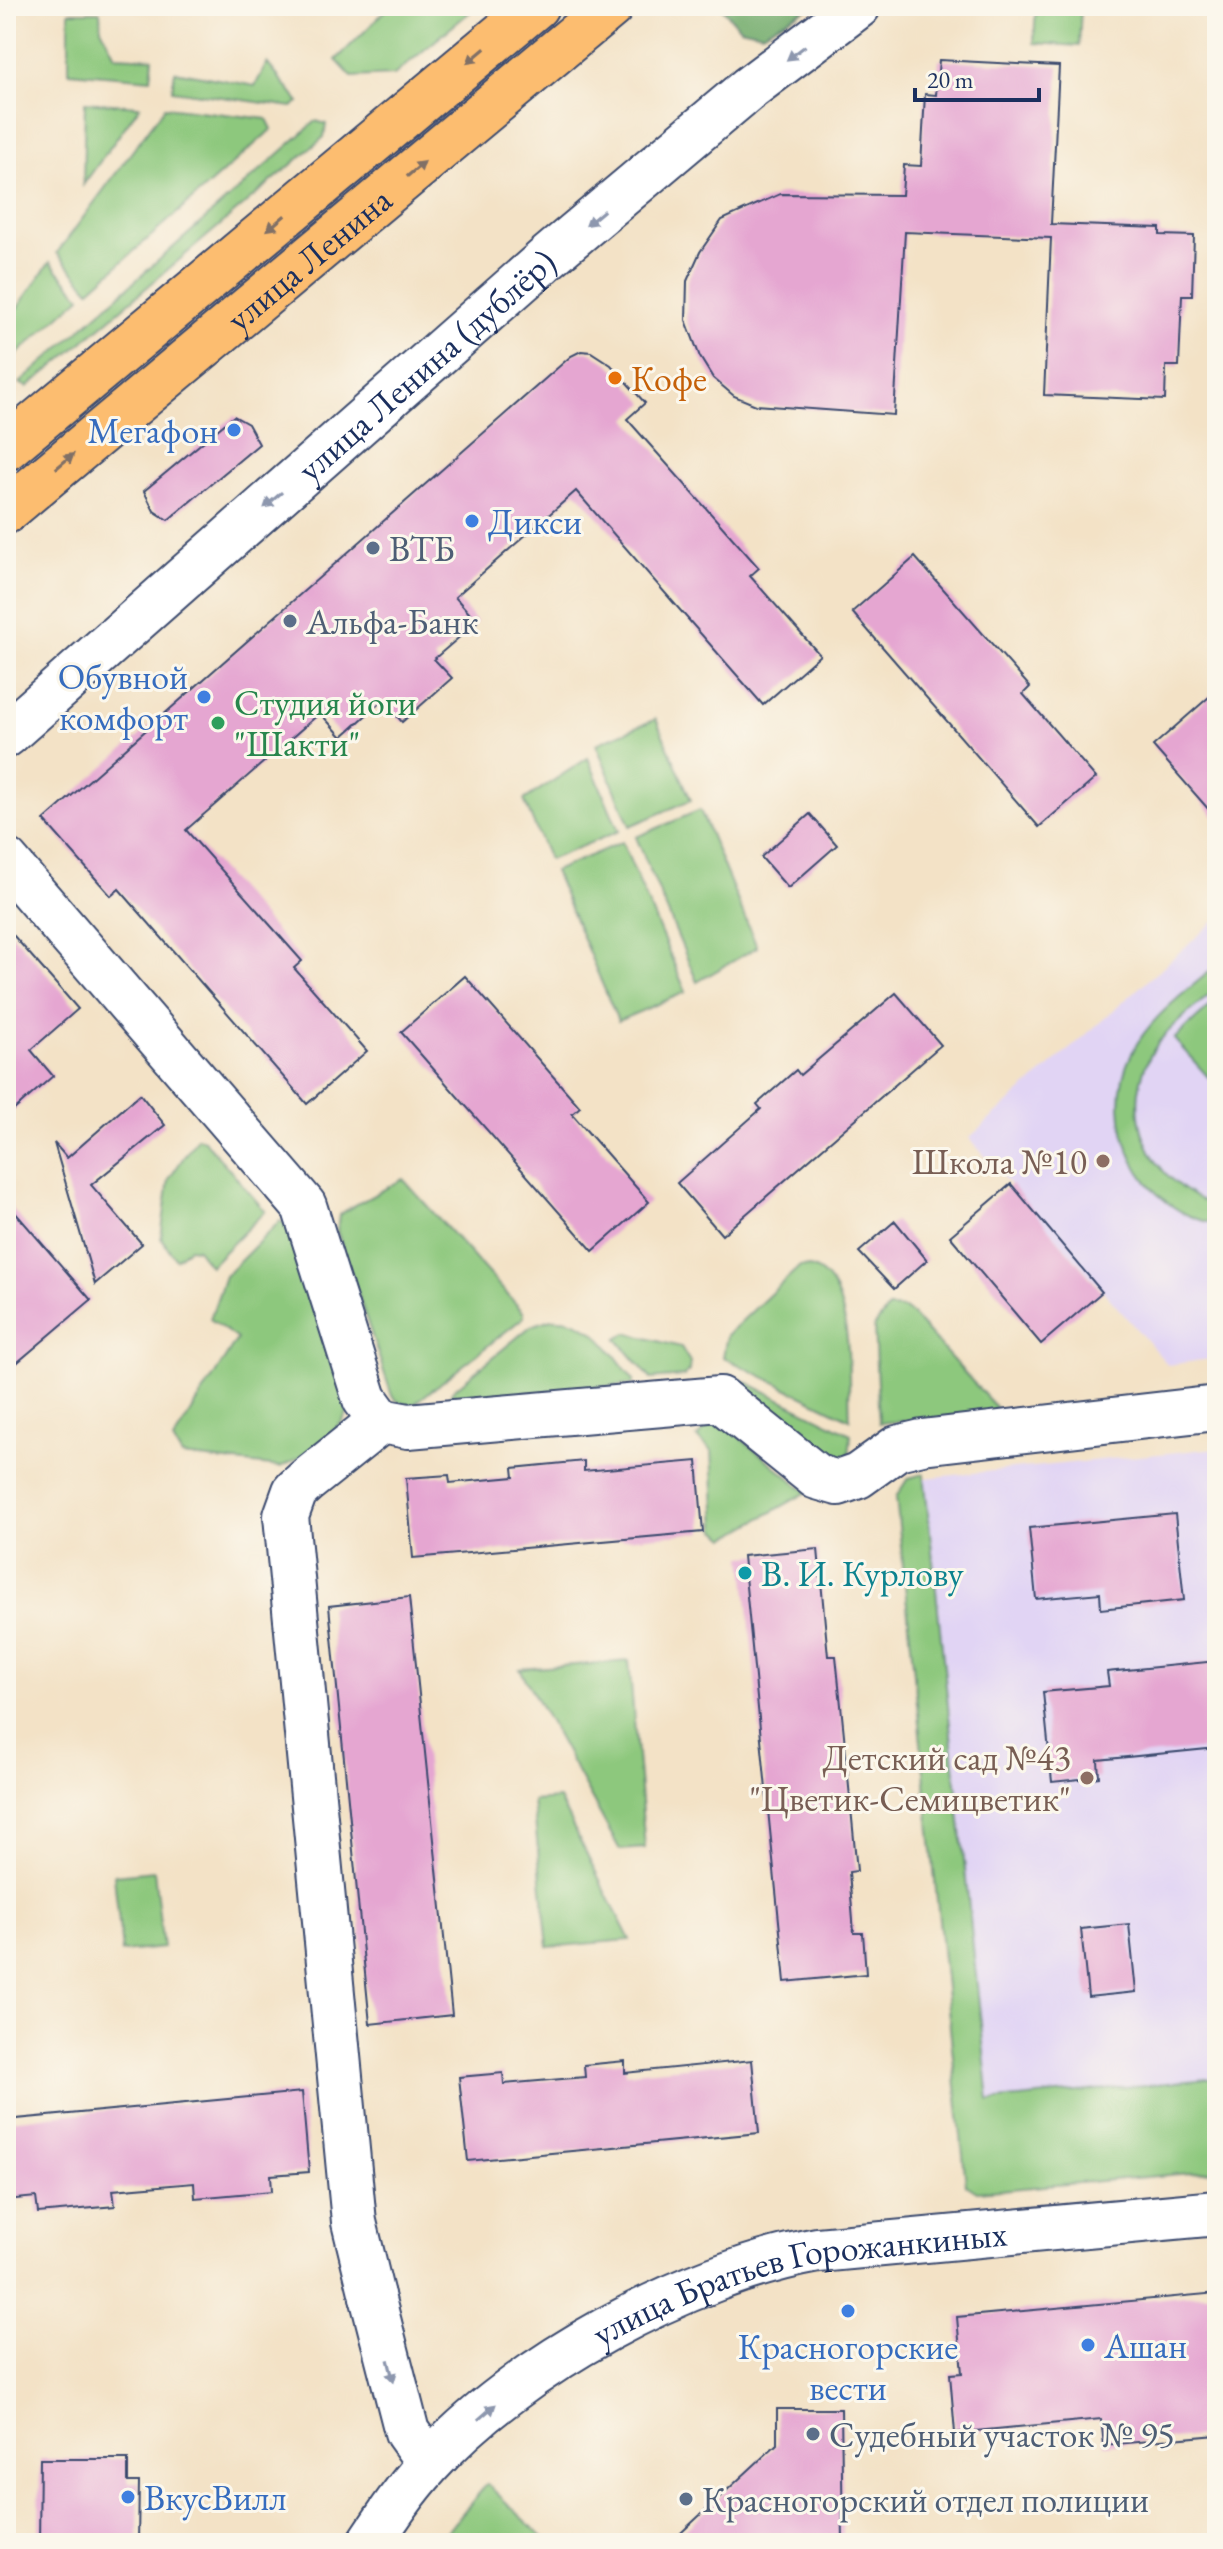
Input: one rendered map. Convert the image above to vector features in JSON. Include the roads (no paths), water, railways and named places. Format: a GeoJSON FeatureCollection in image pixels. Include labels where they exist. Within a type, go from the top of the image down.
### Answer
{"type":"FeatureCollection","features":[{"type":"Feature","properties":{"kind":"main road","name":"улица Ленина"},"geometry":{"type":"LineString","coordinates":[[6,448],[536,6]]}},
{"type":"Feature","properties":{"kind":"main road","name":"улица Ленина"},"geometry":{"type":"LineString","coordinates":[[6,511],[611,6]]}},
{"type":"Feature","properties":{"kind":"street","name":"улица Ленина (дублёр)"},"geometry":{"type":"LineString","coordinates":[[6,735],[547,258],[748,89],[858,6]]}},
{"type":"Feature","properties":{"kind":"street"},"geometry":{"type":"LineString","coordinates":[[6,861],[304,1206],[365,1399],[381,1421],[394,1426],[408,1426],[720,1399],[817,1477],[838,1483],[858,1476],[897,1448],[922,1442],[1217,1408]]}},
{"type":"Feature","properties":{"kind":"street"},"geometry":{"type":"LineString","coordinates":[[381,1421],[295,1491],[286,1516],[354,2222],[407,2432],[429,2463]]}},
{"type":"Feature","properties":{"kind":"street","name":"улица Братьев Горожанкиных"},"geometry":{"type":"LineString","coordinates":[[370,2543],[429,2463],[519,2384],[566,2353],[639,2313],[761,2261],[818,2250],[1217,2213]]}},
{"type":"Feature","properties":{"kind":"place","name":"Кофе"},"geometry":{"type":"Point","coordinates":[615,378]}},
{"type":"Feature","properties":{"kind":"place","name":"Мегафон"},"geometry":{"type":"Point","coordinates":[234,430]}},
{"type":"Feature","properties":{"kind":"place","name":"Дикси"},"geometry":{"type":"Point","coordinates":[472,521]}},
{"type":"Feature","properties":{"kind":"place","name":"ВТБ"},"geometry":{"type":"Point","coordinates":[373,548]}},
{"type":"Feature","properties":{"kind":"place","name":"Альфа-Банк"},"geometry":{"type":"Point","coordinates":[290,621]}},
{"type":"Feature","properties":{"kind":"place","name":"Обувной комфорт"},"geometry":{"type":"Point","coordinates":[204,697]}},
{"type":"Feature","properties":{"kind":"place","name":"Студия йоги \"Шакти\""},"geometry":{"type":"Point","coordinates":[218,723]}},
{"type":"Feature","properties":{"kind":"place","name":"Школа №10"},"geometry":{"type":"Point","coordinates":[1103,1161]}},
{"type":"Feature","properties":{"kind":"place","name":"В. И. Курлову"},"geometry":{"type":"Point","coordinates":[745,1573]}},
{"type":"Feature","properties":{"kind":"place","name":"Детский сад №43 \"Цветик-Семицветик\""},"geometry":{"type":"Point","coordinates":[1087,1778]}},
{"type":"Feature","properties":{"kind":"place","name":"Красногорские вести"},"geometry":{"type":"Point","coordinates":[848,2311]}},
{"type":"Feature","properties":{"kind":"place","name":"Ашан"},"geometry":{"type":"Point","coordinates":[1088,2345]}},
{"type":"Feature","properties":{"kind":"place","name":"Судебный участок № 95"},"geometry":{"type":"Point","coordinates":[813,2434]}},
{"type":"Feature","properties":{"kind":"place","name":"ВкусВилл"},"geometry":{"type":"Point","coordinates":[128,2497]}},
{"type":"Feature","properties":{"kind":"place","name":"Красногорский отдел полиции"},"geometry":{"type":"Point","coordinates":[686,2499]}}]}
